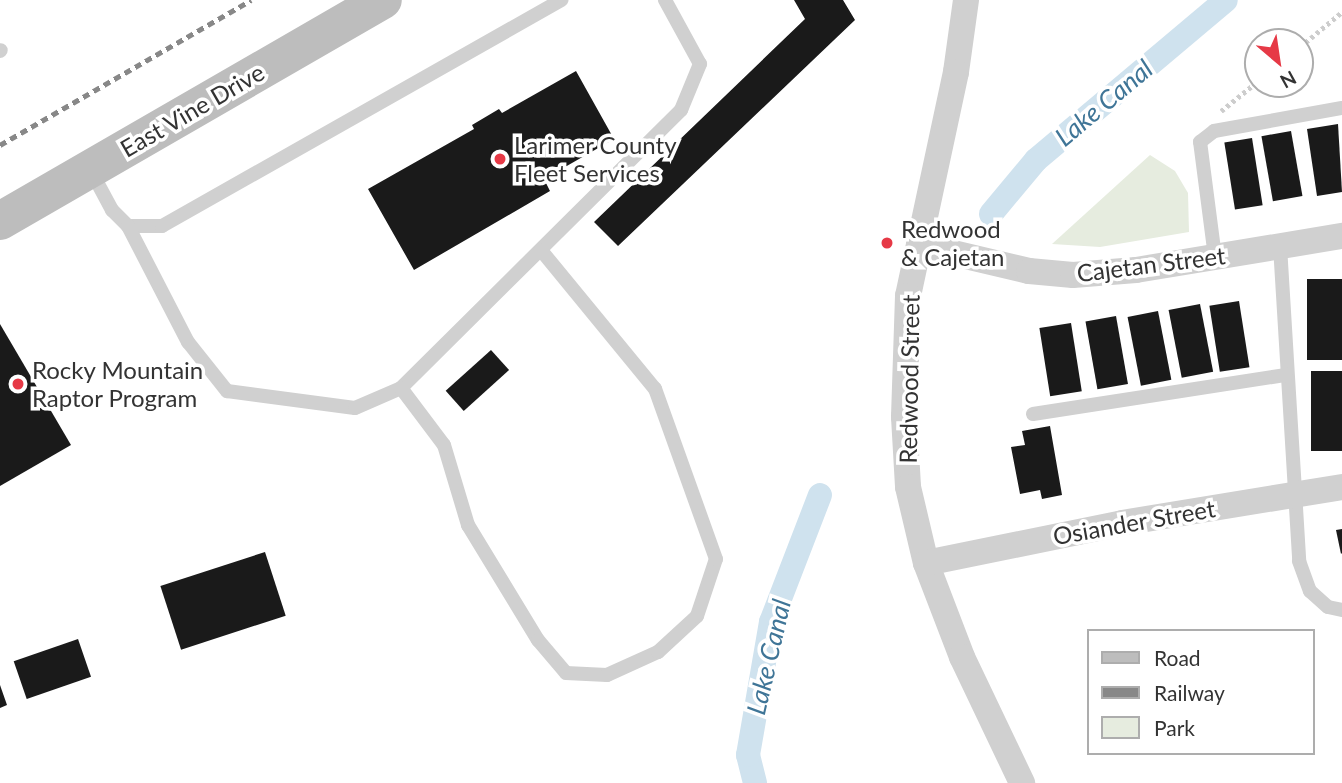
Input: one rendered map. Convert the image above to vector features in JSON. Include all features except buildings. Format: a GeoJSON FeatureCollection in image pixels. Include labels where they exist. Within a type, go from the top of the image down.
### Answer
{"type":"FeatureCollection","features":[{"type":"Feature","properties":{"kind":"main road","name":"East Vine Drive"},"geometry":{"type":"LineString","coordinates":[[0,221],[383,0]]}},
{"type":"Feature","properties":{"kind":"street","name":"Redwood Street"},"geometry":{"type":"LineString","coordinates":[[967,0],[957,72],[908,296],[904,417],[908,487],[926,563],[962,657],[1021,783]]}},
{"type":"Feature","properties":{"kind":"street","name":"Cajetan Street"},"geometry":{"type":"LineString","coordinates":[[919,245],[1029,271],[1073,275],[1215,257],[1342,236]]}},
{"type":"Feature","properties":{"kind":"street","name":"Osiander Street"},"geometry":{"type":"LineString","coordinates":[[926,563],[1122,523],[1342,488]]}},
{"type":"Feature","properties":{"kind":"lane"},"geometry":{"type":"LineString","coordinates":[[128,226],[162,226],[562,0]]}},
{"type":"Feature","properties":{"kind":"lane"},"geometry":{"type":"LineString","coordinates":[[89,169],[113,210],[128,226],[188,342],[227,391],[355,408],[401,388],[681,110],[700,64],[665,0]]}},
{"type":"Feature","properties":{"kind":"lane"},"geometry":{"type":"LineString","coordinates":[[1215,257],[1199,153],[1200,142],[1214,131],[1342,108]]}},
{"type":"Feature","properties":{"kind":"lane"},"geometry":{"type":"LineString","coordinates":[[1280,246],[1292,495],[1299,561],[1310,591],[1328,607],[1342,610]]}},
{"type":"Feature","properties":{"kind":"lane"},"geometry":{"type":"LineString","coordinates":[[401,388],[444,445],[468,525],[538,640],[566,673],[607,675],[658,652],[697,616],[716,559],[655,389],[541,250]]}},
{"type":"Feature","properties":{"kind":"lane"},"geometry":{"type":"LineString","coordinates":[[1033,414],[1286,375]]}},
{"type":"Feature","properties":{"kind":"path"},"geometry":{"type":"LineString","coordinates":[[1314,35],[1342,12]]}},
{"type":"Feature","properties":{"kind":"path"},"geometry":{"type":"LineString","coordinates":[[1214,131],[1217,115],[1244,93]]}},
{"type":"Feature","properties":{"kind":"green space"},"geometry":{"type":"Polygon","coordinates":[[[1150,155],[1175,171],[1188,193],[1189,232],[1100,247],[1052,244],[1150,155]]]}},
{"type":"Feature","properties":{"kind":"waterway","name":"Lake Canal"},"geometry":{"type":"LineString","coordinates":[[991,214],[1036,160],[1226,0]]}},
{"type":"Feature","properties":{"kind":"waterway","name":"Lake Canal"},"geometry":{"type":"LineString","coordinates":[[755,783],[748,755],[771,622],[820,495]]}},
{"type":"Feature","properties":{"kind":"railway"},"geometry":{"type":"LineString","coordinates":[[0,145],[251,0]]}},
{"type":"Feature","properties":{"kind":"place","name":"Larimer County Fleet Services"},"geometry":{"type":"Point","coordinates":[500,159]}},
{"type":"Feature","properties":{"kind":"place","name":"Redwood & Cajetan"},"geometry":{"type":"Point","coordinates":[887,243]}},
{"type":"Feature","properties":{"kind":"place","name":"Rocky Mountain Raptor Program"},"geometry":{"type":"Point","coordinates":[18,384]}}]}
